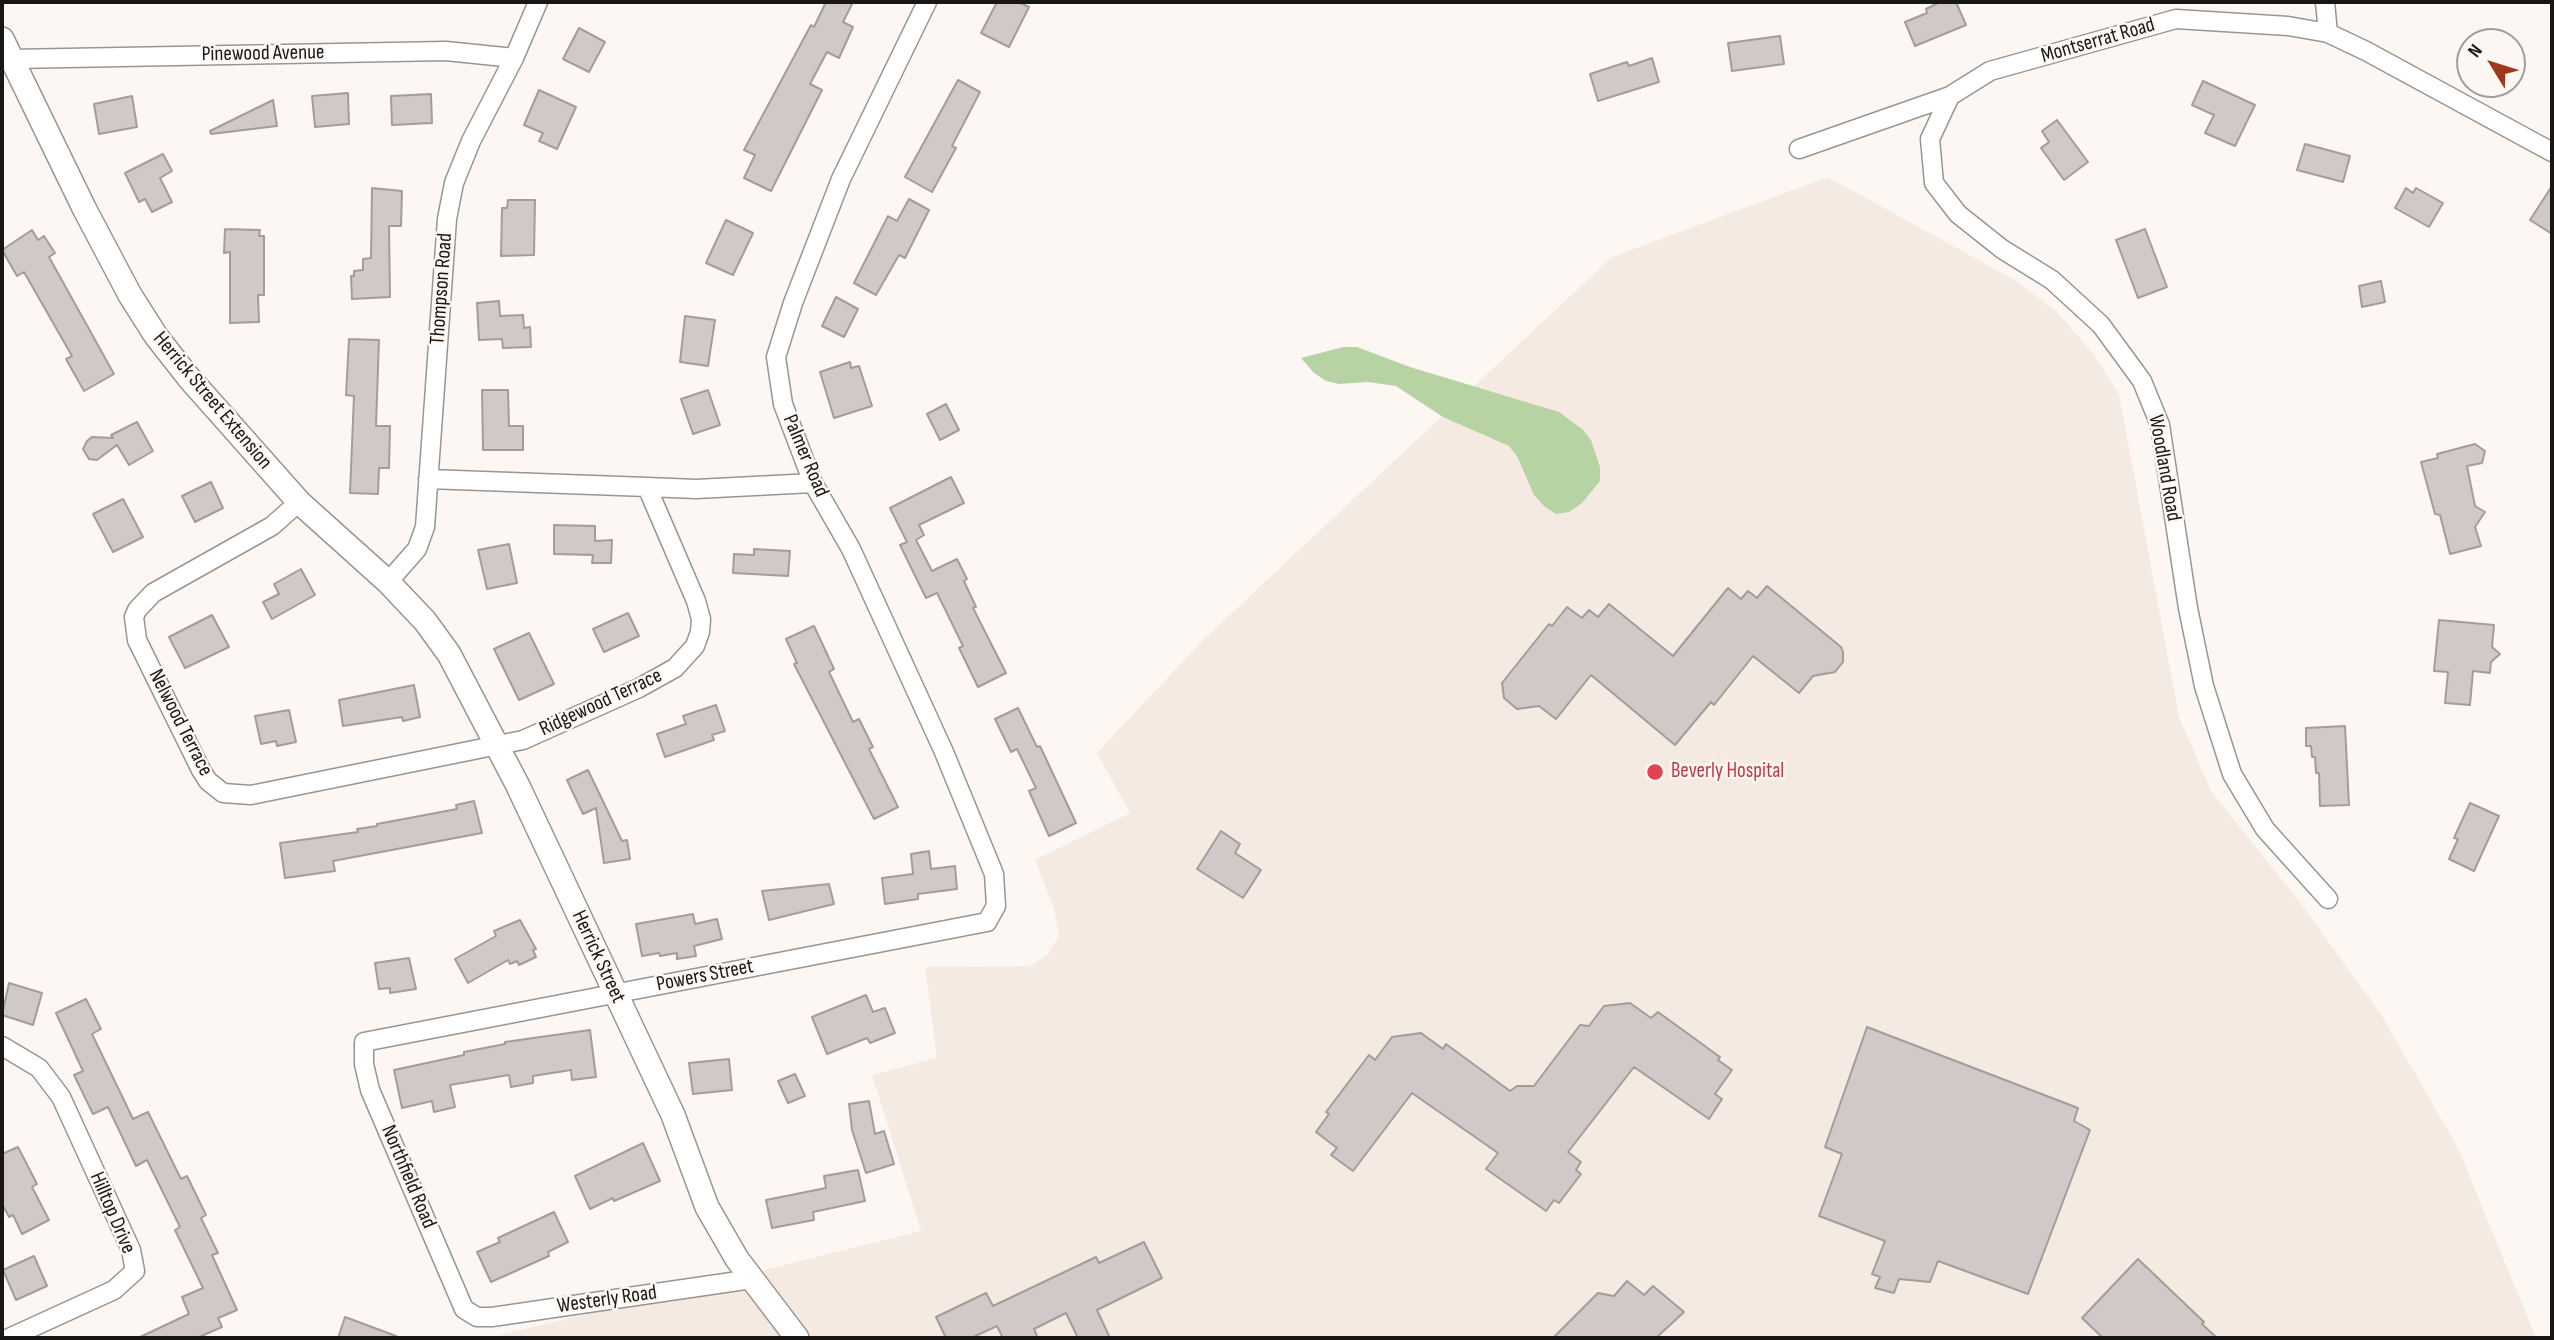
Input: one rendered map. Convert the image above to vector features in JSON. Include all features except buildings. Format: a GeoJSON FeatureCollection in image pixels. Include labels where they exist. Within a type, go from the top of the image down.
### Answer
{"type":"FeatureCollection","features":[{"type":"Feature","properties":{"kind":"street","name":"Thompson Road"},"geometry":{"type":"LineString","coordinates":[[388,582],[417,549],[425,527],[447,219],[454,183],[471,141],[514,58],[538,2]]}},
{"type":"Feature","properties":{"kind":"street","name":"Palmer Road"},"geometry":{"type":"LineString","coordinates":[[927,2],[841,178],[793,303],[776,357],[783,404],[813,483],[851,549],[944,752],[994,874],[996,906]]}},
{"type":"Feature","properties":{"kind":"street"},"geometry":{"type":"LineString","coordinates":[[2325,2],[2328,33]]}},
{"type":"Feature","properties":{"kind":"street","name":"Montserrat Road"},"geometry":{"type":"LineString","coordinates":[[1799,149],[1950,96],[1990,71],[2176,19],[2288,26],[2328,33],[2367,51],[2552,152]]}},
{"type":"Feature","properties":{"kind":"street","name":"Pinewood Avenue"},"geometry":{"type":"LineString","coordinates":[[7,49],[446,51],[514,58]]}},
{"type":"Feature","properties":{"kind":"street","name":"Herrick Street Extension"},"geometry":{"type":"LineString","coordinates":[[7,49],[84,208],[130,295],[156,336],[189,378],[299,502],[388,582]]}},
{"type":"Feature","properties":{"kind":"street","name":"Woodland Road"},"geometry":{"type":"LineString","coordinates":[[1950,96],[1930,139],[1934,183],[1958,214],[2002,249],[2052,279],[2101,325],[2142,381],[2161,425],[2188,608],[2204,686],[2232,774],[2265,829],[2328,899]]}},
{"type":"Feature","properties":{"kind":"street"},"geometry":{"type":"LineString","coordinates":[[428,479],[696,489],[813,483]]}},
{"type":"Feature","properties":{"kind":"street","name":"Ridgewood Terrace"},"geometry":{"type":"LineString","coordinates":[[496,745],[523,740],[608,704],[675,668],[695,646],[701,619],[696,601],[648,487]]}},
{"type":"Feature","properties":{"kind":"street","name":"Nelwood Terrace"},"geometry":{"type":"LineString","coordinates":[[299,502],[272,526],[153,593],[134,617],[137,639],[208,780],[223,793],[251,796],[496,745]]}},
{"type":"Feature","properties":{"kind":"street","name":"Herrick Street"},"geometry":{"type":"LineString","coordinates":[[388,582],[437,636],[496,745],[673,1115],[707,1207],[737,1259],[797,1338]]}},
{"type":"Feature","properties":{"kind":"street","name":"Powers Street"},"geometry":{"type":"LineString","coordinates":[[364,1042],[987,922],[996,906]]}},
{"type":"Feature","properties":{"kind":"street","name":"Northfield Road"},"geometry":{"type":"LineString","coordinates":[[364,1042],[363,1064],[370,1090],[464,1309]]}},
{"type":"Feature","properties":{"kind":"street","name":"Hilltop Drive"},"geometry":{"type":"LineString","coordinates":[[2,1046],[39,1068],[61,1097],[131,1250],[135,1271],[114,1290],[9,1338]]}},
{"type":"Feature","properties":{"kind":"street","name":"Westerly Road"},"geometry":{"type":"LineString","coordinates":[[464,1309],[477,1317],[492,1317],[752,1279]]}},
{"type":"Feature","properties":{"kind":"shaded area","name":"Beverly Hospital"},"geometry":{"type":"Polygon","coordinates":[[[1828,177],[2013,279],[2055,310],[2092,352],[2119,394],[2179,717],[2211,791],[2299,901],[2382,1016],[2458,1148],[2536,1338],[489,1338],[921,1231],[872,1075],[937,1058],[925,967],[1030,966],[1047,955],[1059,936],[1054,908],[1035,860],[1130,813],[1097,753],[1203,640],[1612,257],[1828,177]]]}},
{"type":"Feature","properties":{"kind":"green space"},"geometry":{"type":"Polygon","coordinates":[[[1343,347],[1357,347],[1410,367],[1559,412],[1582,429],[1591,440],[1600,467],[1600,481],[1582,503],[1569,512],[1556,514],[1534,495],[1517,456],[1509,446],[1443,417],[1396,386],[1326,381],[1314,373],[1301,358],[1343,347]]]}},
{"type":"Feature","properties":{"kind":"place","name":"Beverly Hospital"},"geometry":{"type":"Point","coordinates":[1655,772]}}]}
